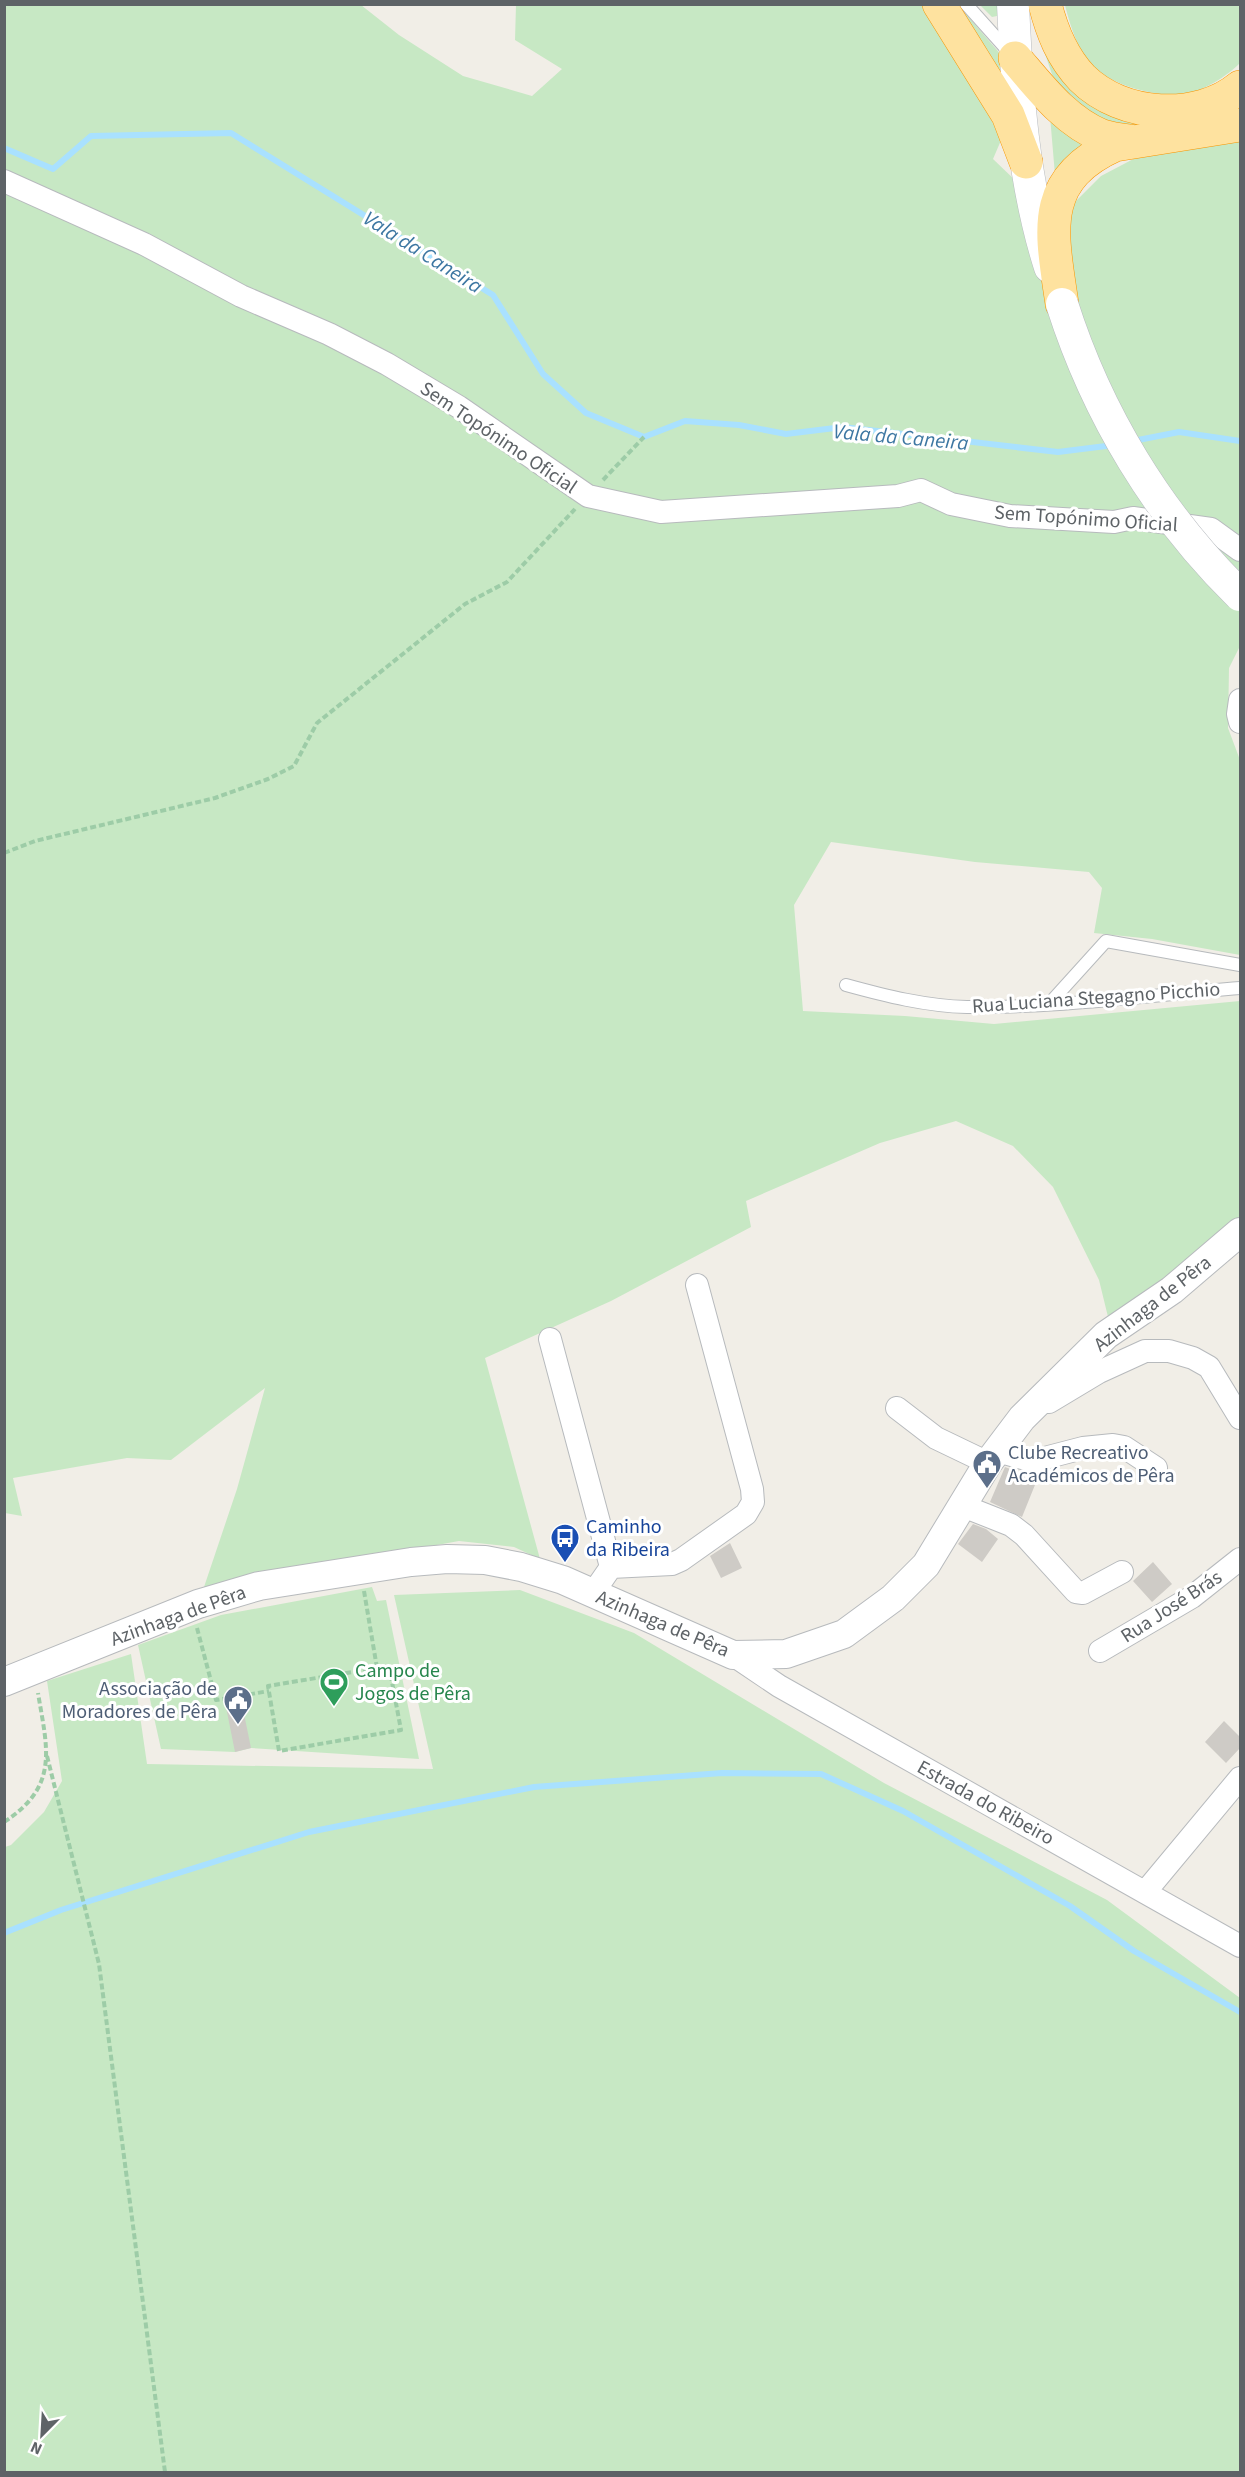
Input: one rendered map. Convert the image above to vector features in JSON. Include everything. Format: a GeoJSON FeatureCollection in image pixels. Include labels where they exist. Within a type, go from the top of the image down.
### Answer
{"type":"FeatureCollection","features":[{"type":"Feature","properties":{"kind":"highway"},"geometry":{"type":"LineString","coordinates":[[939,4],[1008,115],[1026,162]]}},
{"type":"Feature","properties":{"kind":"highway"},"geometry":{"type":"LineString","coordinates":[[1045,4],[1050,23],[1066,59],[1084,79],[1107,95],[1130,104],[1159,111],[1185,110],[1210,105],[1240,87]]}},
{"type":"Feature","properties":{"kind":"highway"},"geometry":{"type":"LineString","coordinates":[[1025,69],[1075,122],[1103,136],[1130,141]]}},
{"type":"Feature","properties":{"kind":"highway"},"geometry":{"type":"LineString","coordinates":[[1062,304],[1053,240],[1053,220],[1057,201],[1067,183],[1083,165],[1102,151],[1130,141],[1240,125]]}},
{"type":"Feature","properties":{"kind":"main road"},"geometry":{"type":"LineString","coordinates":[[1012,4],[1025,69],[1062,304]]}},
{"type":"Feature","properties":{"kind":"main road"},"geometry":{"type":"LineString","coordinates":[[1022,4],[1025,69]]}},
{"type":"Feature","properties":{"kind":"main road"},"geometry":{"type":"LineString","coordinates":[[1031,4],[1025,69],[1026,162],[1037,224],[1062,304],[1096,392],[1139,470],[1190,541],[1240,595]]}},
{"type":"Feature","properties":{"kind":"street","name":"Sem Topónimo Oficial"},"geometry":{"type":"LineString","coordinates":[[4,181],[144,244],[241,296],[329,334],[387,364],[459,407],[588,496],[661,512],[887,497],[921,490],[951,504],[1010,516],[1114,522],[1133,518],[1211,529],[1240,550]]}},
{"type":"Feature","properties":{"kind":"street"},"geometry":{"type":"LineString","coordinates":[[1240,700],[1238,714],[1240,722]]}},
{"type":"Feature","properties":{"kind":"street","name":"Azinhaga de Pêra"},"geometry":{"type":"LineString","coordinates":[[4,1682],[198,1604],[259,1586],[435,1560],[485,1560],[521,1567],[563,1580],[733,1655],[786,1654],[844,1634],[893,1598],[926,1565],[993,1457],[1022,1418],[1106,1335],[1172,1290],[1240,1232]]}},
{"type":"Feature","properties":{"kind":"street"},"geometry":{"type":"LineString","coordinates":[[611,1567],[672,1564],[746,1514],[751,1508],[752,1489],[697,1285]]}},
{"type":"Feature","properties":{"kind":"street"},"geometry":{"type":"LineString","coordinates":[[550,1339],[611,1567],[593,1593]]}},
{"type":"Feature","properties":{"kind":"street"},"geometry":{"type":"LineString","coordinates":[[1022,1418],[1100,1372],[1145,1351],[1169,1351],[1194,1358],[1209,1366],[1240,1418]]}},
{"type":"Feature","properties":{"kind":"street"},"geometry":{"type":"LineString","coordinates":[[897,1408],[936,1438],[993,1457],[1034,1461],[1083,1448],[1113,1445],[1124,1447],[1156,1468]]}},
{"type":"Feature","properties":{"kind":"street"},"geometry":{"type":"LineString","coordinates":[[963,1506],[1011,1525],[1024,1535],[1076,1592],[1083,1593],[1122,1572]]}},
{"type":"Feature","properties":{"kind":"street","name":"Rua José Brás"},"geometry":{"type":"LineString","coordinates":[[1100,1651],[1192,1597],[1240,1558]]}},
{"type":"Feature","properties":{"kind":"street","name":"Estrada do Ribeiro"},"geometry":{"type":"LineString","coordinates":[[733,1655],[778,1686],[1146,1891],[1240,1946]]}},
{"type":"Feature","properties":{"kind":"street"},"geometry":{"type":"LineString","coordinates":[[1146,1891],[1240,1778]]}},
{"type":"Feature","properties":{"kind":"lane"},"geometry":{"type":"LineString","coordinates":[[966,4],[1025,69]]}},
{"type":"Feature","properties":{"kind":"lane"},"geometry":{"type":"LineString","coordinates":[[1049,1004],[1106,941],[1240,965]]}},
{"type":"Feature","properties":{"kind":"lane","name":"Rua Luciana Stegagno Picchio"},"geometry":{"type":"LineString","coordinates":[[846,985],[903,1000],[966,1007],[1049,1004],[1240,988]]}},
{"type":"Feature","properties":{"kind":"path"},"geometry":{"type":"LineString","coordinates":[[4,853],[35,841],[215,798],[268,779],[294,766],[317,723],[465,604],[507,582],[644,437]]}},
{"type":"Feature","properties":{"kind":"path"},"geometry":{"type":"LineString","coordinates":[[360,1570],[377,1668]]}},
{"type":"Feature","properties":{"kind":"path"},"geometry":{"type":"LineString","coordinates":[[196,1624],[216,1700],[269,1691]]}},
{"type":"Feature","properties":{"kind":"path"},"geometry":{"type":"LineString","coordinates":[[389,1666],[400,1730],[279,1751],[269,1691],[268,1686],[389,1666]]}},
{"type":"Feature","properties":{"kind":"path"},"geometry":{"type":"LineString","coordinates":[[34,1670],[47,1756],[99,1964],[165,2472]]}},
{"type":"Feature","properties":{"kind":"path"},"geometry":{"type":"LineString","coordinates":[[4,1822],[24,1809],[34,1795],[43,1776],[47,1756]]}},
{"type":"Feature","properties":{"kind":"green space"},"geometry":{"type":"Polygon","coordinates":[[[4,5],[361,5],[399,35],[463,76],[532,96],[562,69],[515,40],[516,5],[923,5],[1002,138],[993,159],[1017,182],[1022,226],[1069,222],[1074,203],[1101,176],[1141,155],[1240,139],[1240,646],[1229,668],[1228,728],[1240,760],[1240,955],[1152,939],[1094,933],[1102,888],[1089,872],[975,862],[831,842],[794,905],[803,1011],[905,1016],[994,1024],[1240,1001],[1240,1217],[1223,1238],[1110,1325],[1099,1280],[1053,1187],[1013,1146],[956,1121],[880,1143],[746,1201],[751,1227],[611,1301],[485,1358],[540,1559],[514,1547],[459,1541],[204,1587],[237,1489],[265,1388],[171,1460],[127,1458],[13,1478],[22,1516],[5,1513],[4,5]]]}},
{"type":"Feature","properties":{"kind":"green space"},"geometry":{"type":"Polygon","coordinates":[[[958,5],[1003,57],[1004,84],[958,5]]]}},
{"type":"Feature","properties":{"kind":"green space"},"geometry":{"type":"Polygon","coordinates":[[[980,5],[999,5],[997,16],[992,17],[980,5]]]}},
{"type":"Feature","properties":{"kind":"green space"},"geometry":{"type":"Polygon","coordinates":[[[1065,5],[1240,5],[1240,63],[1215,82],[1200,90],[1185,94],[1147,92],[1121,84],[1090,64],[1078,44],[1065,5]]]}},
{"type":"Feature","properties":{"kind":"green space"},"geometry":{"type":"Polygon","coordinates":[[[1043,48],[1093,100],[1240,98],[1240,114],[1131,126],[1100,120],[1055,83],[1043,48]]]}},
{"type":"Feature","properties":{"kind":"green space"},"geometry":{"type":"Polygon","coordinates":[[[1050,116],[1095,144],[1055,175],[1050,116]]]}},
{"type":"Feature","properties":{"kind":"green space"},"geometry":{"type":"Polygon","coordinates":[[[372,1587],[377,1601],[386,1600],[419,1759],[251,1748],[235,1752],[161,1749],[138,1645],[221,1615],[372,1587]]]}},
{"type":"Feature","properties":{"kind":"green space"},"geometry":{"type":"Polygon","coordinates":[[[520,1590],[634,1633],[884,1783],[1107,1900],[1240,1998],[1240,2472],[5,2472],[5,1847],[11,1845],[44,1812],[62,1781],[47,1681],[131,1654],[147,1764],[433,1769],[394,1595],[520,1590]]]}},
{"type":"Feature","properties":{"kind":"building"},"geometry":{"type":"Polygon","coordinates":[[[1005,1467],[1023,1474],[1023,1472],[1039,1475],[1022,1517],[990,1502],[1005,1467]]]}},
{"type":"Feature","properties":{"kind":"building"},"geometry":{"type":"Polygon","coordinates":[[[973,1524],[986,1529],[998,1539],[982,1562],[958,1544],[973,1524]]]}},
{"type":"Feature","properties":{"kind":"building"},"geometry":{"type":"Polygon","coordinates":[[[730,1543],[742,1568],[721,1578],[710,1556],[730,1543]]]}},
{"type":"Feature","properties":{"kind":"building"},"geometry":{"type":"Polygon","coordinates":[[[1153,1562],[1172,1584],[1152,1602],[1133,1581],[1153,1562]]]}},
{"type":"Feature","properties":{"kind":"building","name":"Associação de Moradores de Pêra"},"geometry":{"type":"Polygon","coordinates":[[[241,1699],[251,1748],[235,1752],[225,1702],[241,1699]]]}},
{"type":"Feature","properties":{"kind":"building"},"geometry":{"type":"Polygon","coordinates":[[[1224,1721],[1240,1737],[1240,1748],[1226,1763],[1205,1742],[1224,1721]]]}},
{"type":"Feature","properties":{"kind":"waterway","name":"Vala da Caneira"},"geometry":{"type":"LineString","coordinates":[[4,148],[53,169],[91,136],[231,133],[493,295],[543,374],[586,413],[644,437],[685,421],[739,425],[786,434],[843,427],[1058,452],[1114,445]]}},
{"type":"Feature","properties":{"kind":"waterway","name":"Vala da Caneira"},"geometry":{"type":"LineString","coordinates":[[1133,441],[1179,432],[1240,441]]}},
{"type":"Feature","properties":{"kind":"waterway"},"geometry":{"type":"LineString","coordinates":[[4,1933],[61,1910],[309,1832],[534,1787],[722,1773],[821,1774],[903,1811],[1070,1906],[1134,1951],[1240,2012]]}},
{"type":"Feature","properties":{"kind":"place","name":"Clube Recreativo Académicos de Pêra"},"geometry":{"type":"Point","coordinates":[987,1490]}},
{"type":"Feature","properties":{"kind":"place","name":"Caminho da Ribeira"},"geometry":{"type":"Point","coordinates":[565,1564]}},
{"type":"Feature","properties":{"kind":"place","name":"Campo de Jogos de Pêra"},"geometry":{"type":"Point","coordinates":[334,1708]}},
{"type":"Feature","properties":{"kind":"place","name":"Associação de Moradores de Pêra"},"geometry":{"type":"Point","coordinates":[238,1726]}}]}
